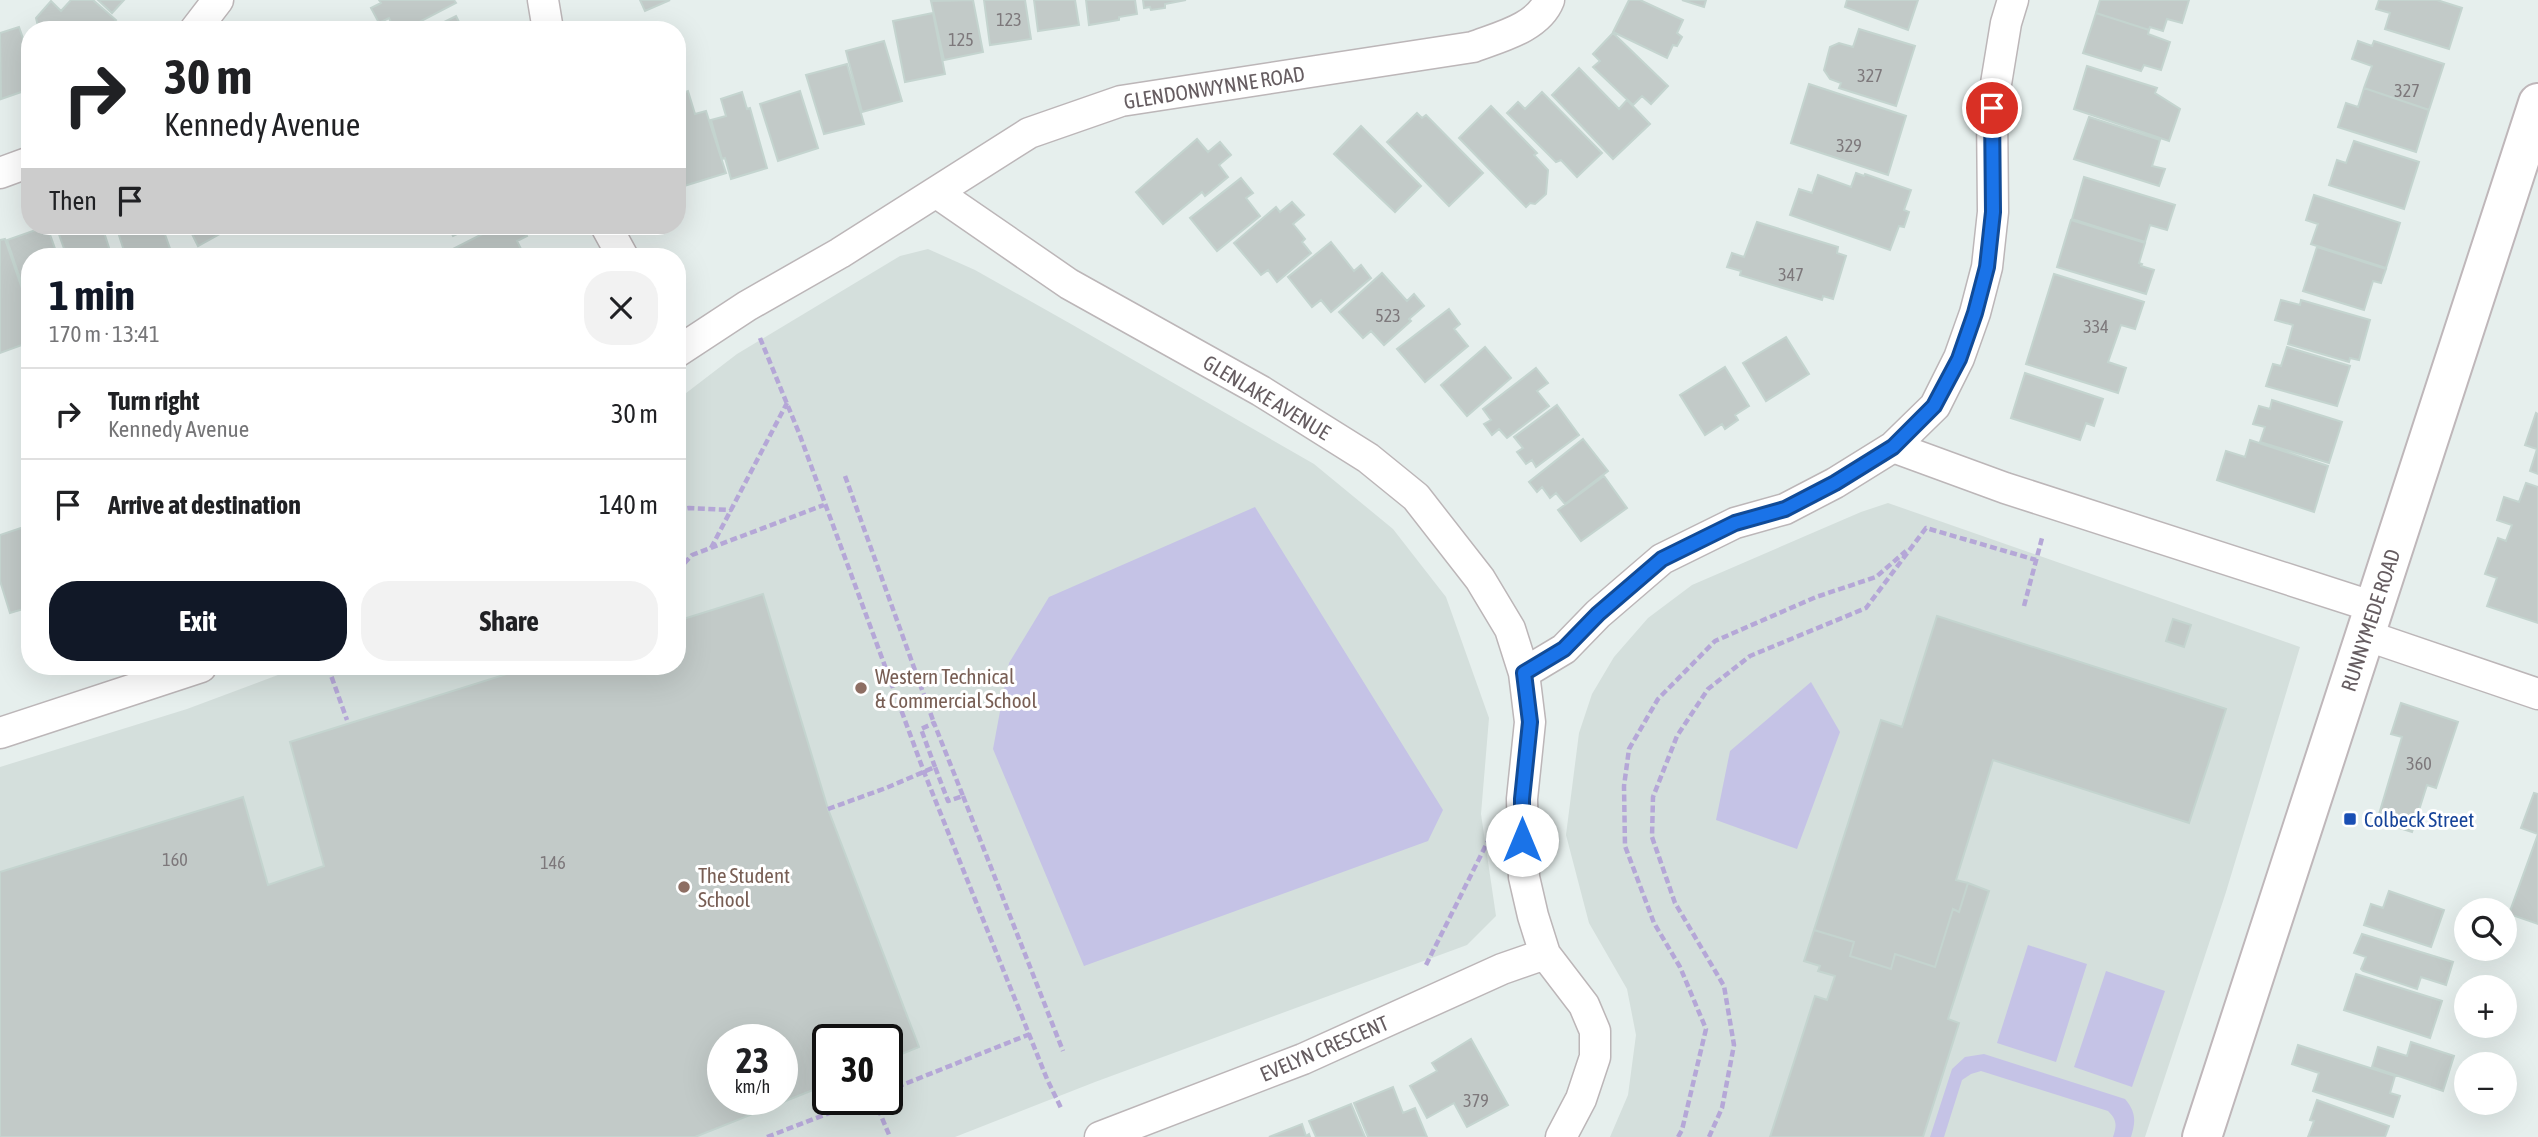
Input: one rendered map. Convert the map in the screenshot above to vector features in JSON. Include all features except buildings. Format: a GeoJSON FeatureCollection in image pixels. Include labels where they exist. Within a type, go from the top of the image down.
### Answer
{"type":"FeatureCollection","features":[{"type":"Feature","properties":{"kind":"street"},"geometry":{"type":"LineString","coordinates":[[202,21],[218,0]]}},
{"type":"Feature","properties":{"kind":"street"},"geometry":{"type":"LineString","coordinates":[[543,0],[546,21]]}},
{"type":"Feature","properties":{"kind":"street","name":"GLENDONWYNNE ROAD"},"geometry":{"type":"LineString","coordinates":[[686,344],[840,253],[1029,133],[1121,101],[1473,47],[1521,29],[1545,10],[1549,0]]}},
{"type":"Feature","properties":{"kind":"street"},"geometry":{"type":"LineString","coordinates":[[1524,673],[1564,649],[1598,614],[1662,559],[1735,523],[1785,509],[1835,483],[1893,447],[1934,406],[1959,359],[1987,267],[1993,212],[1992,108],[2006,23],[2013,0]]}},
{"type":"Feature","properties":{"kind":"street","name":"RUNNYMEDE ROAD"},"geometry":{"type":"LineString","coordinates":[[2202,1137],[2538,103]]}},
{"type":"Feature","properties":{"kind":"street"},"geometry":{"type":"LineString","coordinates":[[0,173],[21,165]]}},
{"type":"Feature","properties":{"kind":"street","name":"GLENLAKE AVENUE"},"geometry":{"type":"LineString","coordinates":[[937,193],[1069,284],[1261,391],[1368,458],[1416,497],[1480,579],[1510,629],[1524,673],[1530,722],[1522,799],[1524,877],[1533,916],[1545,954],[1584,1005],[1595,1031],[1595,1057],[1581,1099],[1561,1137]]}},
{"type":"Feature","properties":{"kind":"street"},"geometry":{"type":"LineString","coordinates":[[1893,447],[2370,621],[2538,694]]}},
{"type":"Feature","properties":{"kind":"street"},"geometry":{"type":"LineString","coordinates":[[0,733],[177,675]]}},
{"type":"Feature","properties":{"kind":"street","name":"EVELYN CRESCENT"},"geometry":{"type":"LineString","coordinates":[[1100,1137],[1303,1059],[1502,969],[1545,954]]}},
{"type":"Feature","properties":{"kind":"path"},"geometry":{"type":"LineString","coordinates":[[760,337],[924,772],[1062,1110]]}},
{"type":"Feature","properties":{"kind":"path"},"geometry":{"type":"LineString","coordinates":[[711,548],[787,403]]}},
{"type":"Feature","properties":{"kind":"path"},"geometry":{"type":"LineString","coordinates":[[845,476],[934,723],[1063,1051]]}},
{"type":"Feature","properties":{"kind":"path"},"geometry":{"type":"LineString","coordinates":[[686,561],[692,555],[824,505]]}},
{"type":"Feature","properties":{"kind":"path"},"geometry":{"type":"LineString","coordinates":[[686,508],[732,510]]}},
{"type":"Feature","properties":{"kind":"path"},"geometry":{"type":"LineString","coordinates":[[1709,1137],[1722,1108],[1734,1045],[1724,986],[1675,904],[1652,836],[1653,797],[1677,736],[1708,690],[1750,656],[1867,608],[1926,528],[2036,560]]}},
{"type":"Feature","properties":{"kind":"path"},"geometry":{"type":"LineString","coordinates":[[2024,606],[2042,538]]}},
{"type":"Feature","properties":{"kind":"path"},"geometry":{"type":"LineString","coordinates":[[1678,1137],[1682,1130],[1706,1029],[1680,967],[1654,923],[1625,846],[1624,786],[1629,749],[1658,699],[1715,641],[1816,597],[1876,576],[1913,546]]}},
{"type":"Feature","properties":{"kind":"path"},"geometry":{"type":"LineString","coordinates":[[331,675],[347,720]]}},
{"type":"Feature","properties":{"kind":"path"},"geometry":{"type":"LineString","coordinates":[[934,723],[921,729],[948,801],[963,796]]}},
{"type":"Feature","properties":{"kind":"path"},"geometry":{"type":"LineString","coordinates":[[828,808],[935,767]]}},
{"type":"Feature","properties":{"kind":"path"},"geometry":{"type":"LineString","coordinates":[[1423,972],[1489,837]]}},
{"type":"Feature","properties":{"kind":"path"},"geometry":{"type":"LineString","coordinates":[[903,1085],[1030,1034]]}},
{"type":"Feature","properties":{"kind":"path"},"geometry":{"type":"LineString","coordinates":[[767,1137],[824,1115]]}},
{"type":"Feature","properties":{"kind":"path"},"geometry":{"type":"LineString","coordinates":[[881,1115],[890,1137]]}},
{"type":"Feature","properties":{"kind":"shaded area","name":"Western Technical & Commercial School"},"geometry":{"type":"Polygon","coordinates":[[[928,249],[975,270],[1314,464],[1393,529],[1446,597],[1489,718],[1481,814],[1496,916],[1467,945],[1095,1082],[955,1137],[0,1137],[0,767],[187,709],[278,675],[686,675],[686,393],[737,354],[900,256],[928,249]]]}},
{"type":"Feature","properties":{"kind":"shaded area"},"geometry":{"type":"Polygon","coordinates":[[[1888,503],[2300,647],[2226,892],[2145,1137],[1610,1137],[1628,1095],[1636,1035],[1627,989],[1589,923],[1566,835],[1579,733],[1592,694],[1614,657],[1648,618],[1692,585],[1861,512],[1888,503]]]}},
{"type":"Feature","properties":{"kind":"shaded area"},"geometry":{"type":"Polygon","coordinates":[[[1255,507],[1443,810],[1428,841],[1084,966],[993,749],[1009,663],[1049,597],[1255,507]]]}},
{"type":"Feature","properties":{"kind":"shaded area"},"geometry":{"type":"Polygon","coordinates":[[[1811,682],[1840,732],[1797,849],[1716,820],[1730,751],[1811,682]]]}},
{"type":"Feature","properties":{"kind":"shaded area"},"geometry":{"type":"Polygon","coordinates":[[[2028,945],[2087,964],[2056,1062],[1997,1043],[2028,945]]]}},
{"type":"Feature","properties":{"kind":"shaded area"},"geometry":{"type":"Polygon","coordinates":[[[2106,971],[2165,991],[2132,1087],[2074,1067],[2106,971]]]}},
{"type":"Feature","properties":{"kind":"shaded area"},"geometry":{"type":"Polygon","coordinates":[[[1984,1054],[2125,1099],[2134,1117],[2131,1137],[2113,1137],[2115,1123],[2108,1111],[1981,1071],[1962,1080],[1944,1137],[1930,1137],[1952,1069],[1965,1057],[1984,1054]]]}},
{"type":"Feature","properties":{"kind":"place","name":"Western Technical & Commercial School"},"geometry":{"type":"Point","coordinates":[861,688]}},
{"type":"Feature","properties":{"kind":"place","name":"Colbeck Street"},"geometry":{"type":"Point","coordinates":[2350,819]}},
{"type":"Feature","properties":{"kind":"place","name":"The Student School"},"geometry":{"type":"Point","coordinates":[684,887]}},
{"type":"Feature","properties":{"kind":"route"},"geometry":{"type":"LineString","coordinates":[[1522,840],[1522,799],[1530,722],[1524,673],[1564,649],[1598,614],[1662,559],[1735,523],[1785,509],[1835,483],[1893,447],[1934,406],[1959,359],[1987,267],[1993,212],[1992,108]]}}]}
